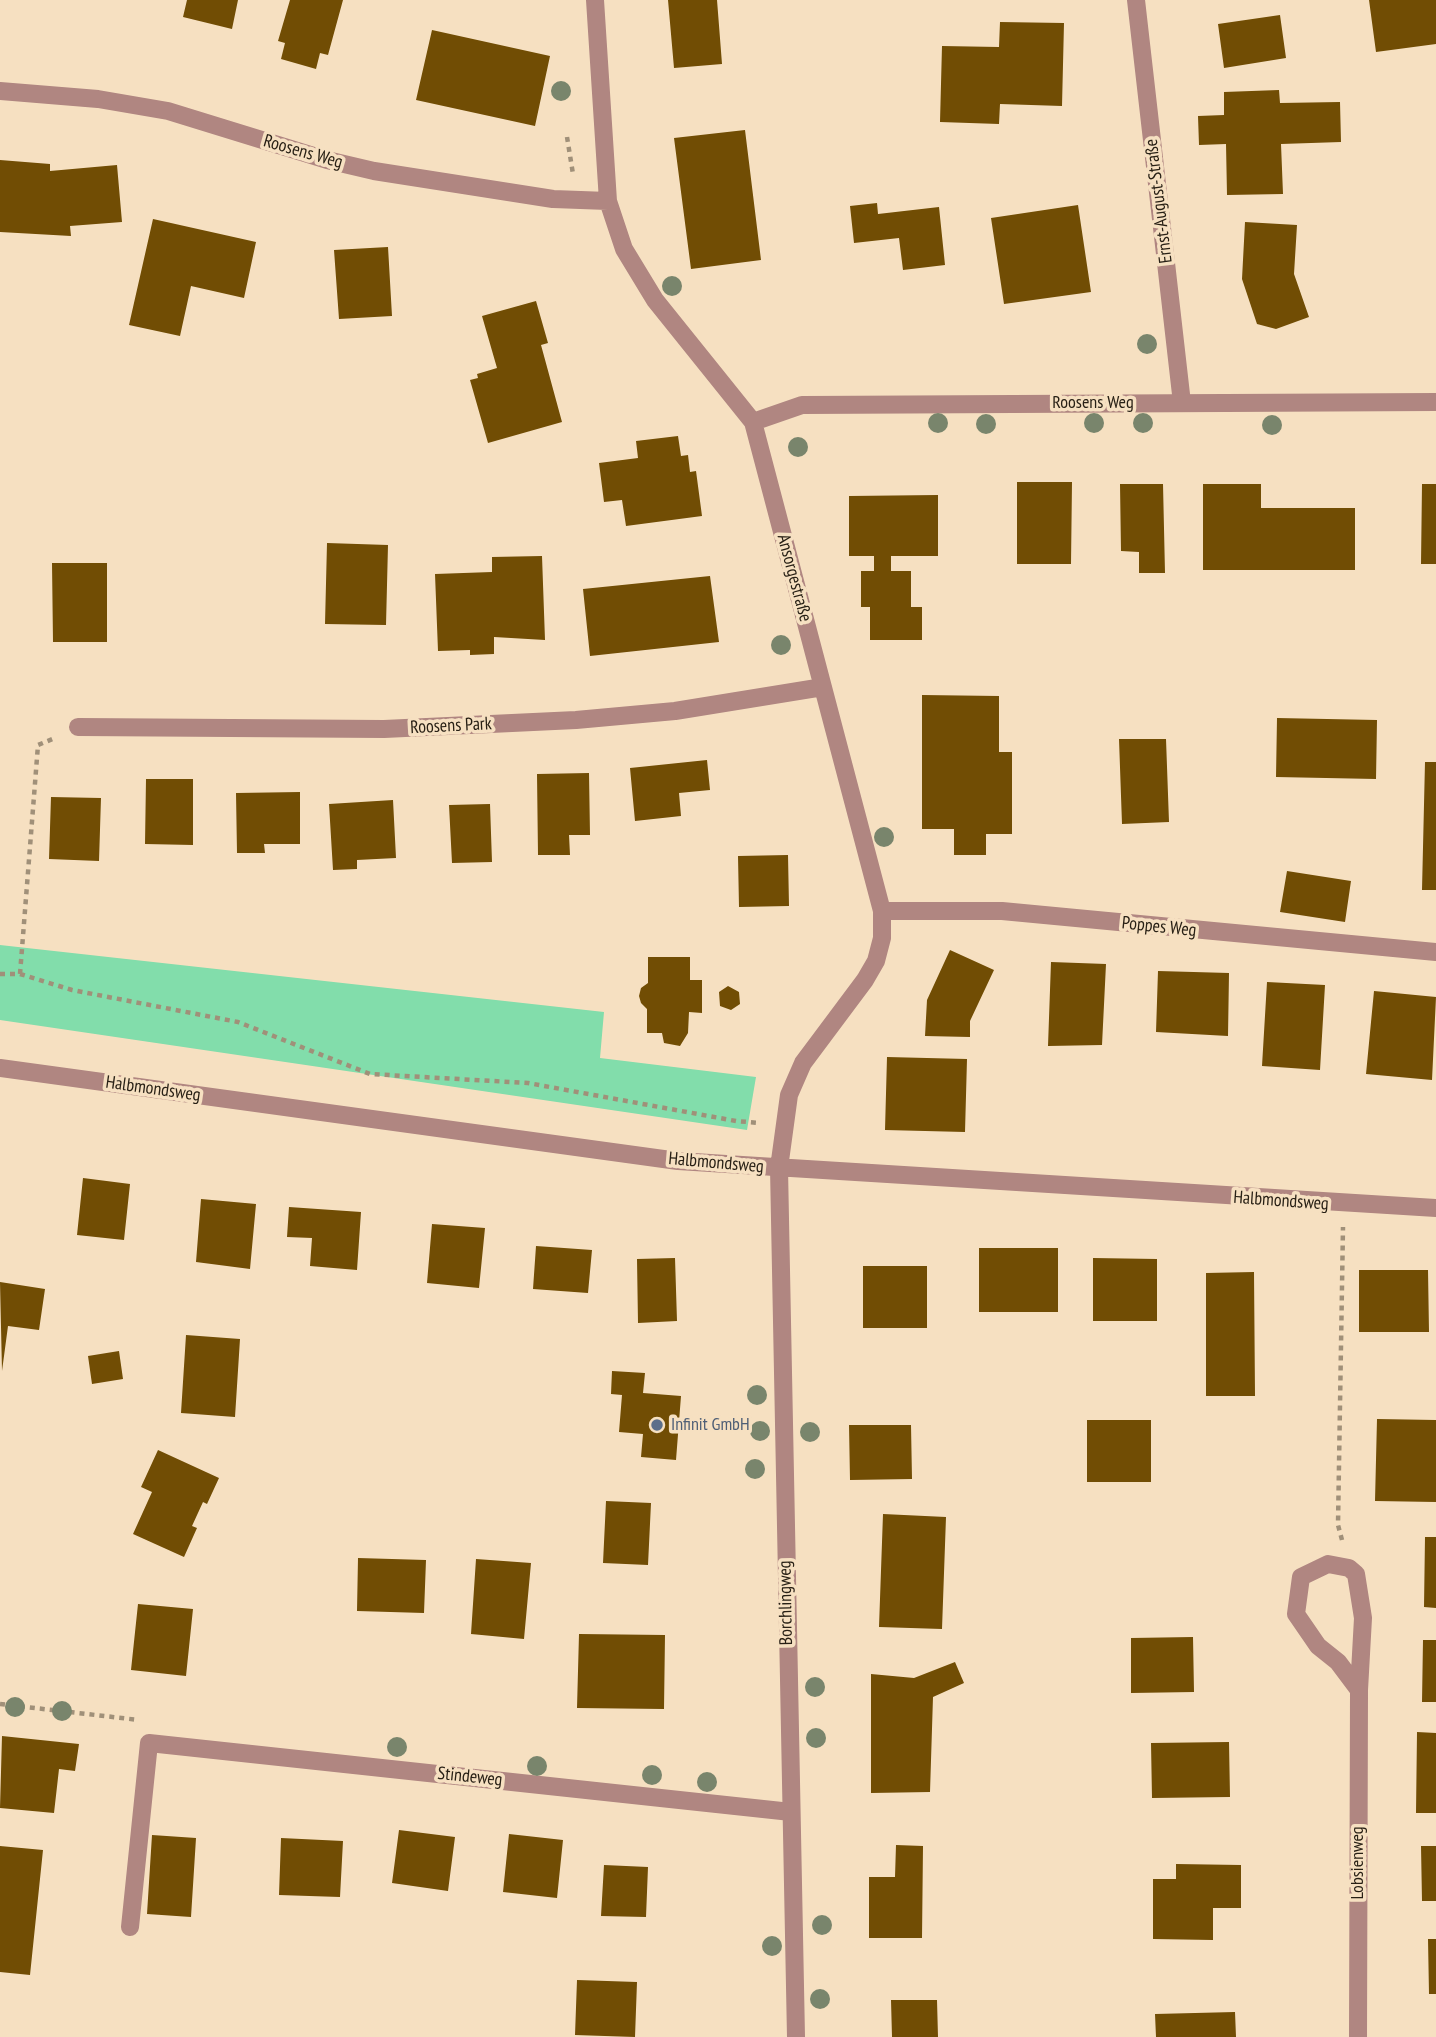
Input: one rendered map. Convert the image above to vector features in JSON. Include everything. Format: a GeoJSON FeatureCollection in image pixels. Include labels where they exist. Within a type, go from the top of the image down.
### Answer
{"type":"FeatureCollection","features":[{"type":"Feature","properties":{"kind":"street","name":"Ansorgestraße"},"geometry":{"type":"LineString","coordinates":[[595,0],[608,201],[624,249],[655,300],[753,422],[882,911],[882,938],[876,961],[865,980],[803,1063],[789,1095],[779,1168]]}},
{"type":"Feature","properties":{"kind":"street","name":"Ernst-August-Straße"},"geometry":{"type":"LineString","coordinates":[[1136,0],[1182,403]]}},
{"type":"Feature","properties":{"kind":"street","name":"Roosens Weg"},"geometry":{"type":"LineString","coordinates":[[0,91],[98,99],[168,111],[327,160],[374,171],[577,200],[608,201]]}},
{"type":"Feature","properties":{"kind":"street","name":"Roosens Weg"},"geometry":{"type":"LineString","coordinates":[[753,422],[802,405],[1436,402]]}},
{"type":"Feature","properties":{"kind":"street","name":"Roosens Park"},"geometry":{"type":"LineString","coordinates":[[78,727],[384,729],[576,720],[675,711],[823,687]]}},
{"type":"Feature","properties":{"kind":"street","name":"Poppes Weg"},"geometry":{"type":"LineString","coordinates":[[882,911],[1002,911],[1436,952]]}},
{"type":"Feature","properties":{"kind":"street","name":"Halbmondsweg"},"geometry":{"type":"LineString","coordinates":[[0,1068],[678,1161],[1344,1205],[1436,1208]]}},
{"type":"Feature","properties":{"kind":"street","name":"Borchlingweg"},"geometry":{"type":"LineString","coordinates":[[779,1168],[796,2037]]}},
{"type":"Feature","properties":{"kind":"street"},"geometry":{"type":"LineString","coordinates":[[1349,1568],[1328,1564],[1301,1577],[1296,1614],[1318,1646],[1338,1662],[1359,1690]]}},
{"type":"Feature","properties":{"kind":"street","name":"Lobsienweg"},"geometry":{"type":"LineString","coordinates":[[1349,1568],[1356,1574],[1363,1618],[1359,1690],[1357,2037]]}},
{"type":"Feature","properties":{"kind":"street","name":"Stindeweg"},"geometry":{"type":"LineString","coordinates":[[149,1743],[791,1812]]}},
{"type":"Feature","properties":{"kind":"street"},"geometry":{"type":"LineString","coordinates":[[130,1927],[149,1743]]}},
{"type":"Feature","properties":{"kind":"path"},"geometry":{"type":"LineString","coordinates":[[567,137],[577,200]]}},
{"type":"Feature","properties":{"kind":"path"},"geometry":{"type":"LineString","coordinates":[[19,974],[38,746],[78,727]]}},
{"type":"Feature","properties":{"kind":"path"},"geometry":{"type":"LineString","coordinates":[[0,974],[19,974],[85,993],[238,1022],[370,1074],[528,1083],[736,1121],[783,1125]]}},
{"type":"Feature","properties":{"kind":"path"},"geometry":{"type":"LineString","coordinates":[[1344,1205],[1338,1525],[1349,1568]]}},
{"type":"Feature","properties":{"kind":"path"},"geometry":{"type":"LineString","coordinates":[[0,1704],[139,1720],[149,1743]]}},
{"type":"Feature","properties":{"kind":"green space"},"geometry":{"type":"Polygon","coordinates":[[[0,945],[604,1012],[600,1058],[756,1077],[747,1130],[0,1020],[0,945]]]}},
{"type":"Feature","properties":{"kind":"building"},"geometry":{"type":"Polygon","coordinates":[[[187,0],[238,0],[232,29],[183,17],[187,0]]]}},
{"type":"Feature","properties":{"kind":"building"},"geometry":{"type":"Polygon","coordinates":[[[290,0],[343,0],[328,55],[320,53],[316,69],[281,59],[285,43],[278,41],[290,0]]]}},
{"type":"Feature","properties":{"kind":"building"},"geometry":{"type":"Polygon","coordinates":[[[668,0],[717,0],[722,64],[674,68],[668,0]]]}},
{"type":"Feature","properties":{"kind":"building"},"geometry":{"type":"Polygon","coordinates":[[[1369,0],[1436,0],[1436,44],[1376,52],[1369,0]]]}},
{"type":"Feature","properties":{"kind":"building"},"geometry":{"type":"Polygon","coordinates":[[[1280,15],[1286,58],[1224,68],[1218,24],[1280,15]]]}},
{"type":"Feature","properties":{"kind":"building"},"geometry":{"type":"Polygon","coordinates":[[[1000,22],[1064,23],[1062,106],[1000,104],[999,124],[940,122],[942,46],[999,47],[1000,22]]]}},
{"type":"Feature","properties":{"kind":"building"},"geometry":{"type":"Polygon","coordinates":[[[432,30],[550,56],[535,126],[416,100],[432,30]]]}},
{"type":"Feature","properties":{"kind":"building"},"geometry":{"type":"Polygon","coordinates":[[[1279,90],[1280,103],[1340,102],[1341,142],[1281,144],[1283,194],[1227,195],[1226,144],[1199,145],[1198,116],[1224,115],[1224,92],[1279,90]]]}},
{"type":"Feature","properties":{"kind":"building"},"geometry":{"type":"Polygon","coordinates":[[[745,130],[761,260],[691,269],[674,138],[745,130]]]}},
{"type":"Feature","properties":{"kind":"building"},"geometry":{"type":"Polygon","coordinates":[[[0,160],[50,164],[50,171],[117,165],[122,222],[70,226],[71,236],[0,232],[0,160]]]}},
{"type":"Feature","properties":{"kind":"building"},"geometry":{"type":"Polygon","coordinates":[[[877,203],[878,214],[939,207],[945,265],[903,270],[899,238],[854,243],[850,206],[877,203]]]}},
{"type":"Feature","properties":{"kind":"building"},"geometry":{"type":"Polygon","coordinates":[[[1078,205],[1091,292],[1004,304],[991,218],[1078,205]]]}},
{"type":"Feature","properties":{"kind":"building"},"geometry":{"type":"Polygon","coordinates":[[[153,219],[256,242],[244,298],[191,286],[180,336],[129,325],[153,219]]]}},
{"type":"Feature","properties":{"kind":"building"},"geometry":{"type":"Polygon","coordinates":[[[1245,222],[1297,225],[1294,274],[1309,317],[1276,329],[1257,324],[1242,279],[1245,222]]]}},
{"type":"Feature","properties":{"kind":"building"},"geometry":{"type":"Polygon","coordinates":[[[388,247],[392,316],[339,319],[334,250],[388,247]]]}},
{"type":"Feature","properties":{"kind":"building"},"geometry":{"type":"Polygon","coordinates":[[[536,301],[548,343],[541,345],[562,422],[488,443],[470,380],[478,378],[477,374],[497,368],[482,316],[536,301]]]}},
{"type":"Feature","properties":{"kind":"building"},"geometry":{"type":"Polygon","coordinates":[[[678,436],[681,456],[688,455],[690,472],[696,471],[702,516],[626,526],[622,500],[604,502],[599,463],[638,458],[636,441],[678,436]]]}},
{"type":"Feature","properties":{"kind":"building"},"geometry":{"type":"Polygon","coordinates":[[[1017,482],[1072,482],[1071,564],[1017,564],[1017,482]]]}},
{"type":"Feature","properties":{"kind":"building"},"geometry":{"type":"Polygon","coordinates":[[[1120,484],[1163,484],[1165,573],[1139,573],[1139,552],[1121,551],[1120,484]]]}},
{"type":"Feature","properties":{"kind":"building"},"geometry":{"type":"Polygon","coordinates":[[[1203,484],[1261,484],[1261,508],[1355,508],[1355,570],[1203,570],[1203,484]]]}},
{"type":"Feature","properties":{"kind":"building"},"geometry":{"type":"Polygon","coordinates":[[[1422,484],[1436,484],[1436,564],[1421,564],[1422,484]]]}},
{"type":"Feature","properties":{"kind":"building"},"geometry":{"type":"Polygon","coordinates":[[[938,495],[938,556],[891,556],[891,571],[911,571],[911,607],[922,607],[922,640],[870,640],[870,607],[861,607],[861,571],[874,571],[874,556],[849,556],[849,496],[938,495]]]}},
{"type":"Feature","properties":{"kind":"building"},"geometry":{"type":"Polygon","coordinates":[[[327,543],[388,545],[386,625],[325,624],[327,543]]]}},
{"type":"Feature","properties":{"kind":"building"},"geometry":{"type":"Polygon","coordinates":[[[542,556],[545,640],[494,637],[494,654],[470,655],[470,650],[438,651],[435,574],[492,572],[492,557],[542,556]]]}},
{"type":"Feature","properties":{"kind":"building"},"geometry":{"type":"Polygon","coordinates":[[[52,563],[107,563],[107,642],[53,642],[52,563]]]}},
{"type":"Feature","properties":{"kind":"building"},"geometry":{"type":"Polygon","coordinates":[[[710,576],[719,642],[590,656],[583,589],[710,576]]]}},
{"type":"Feature","properties":{"kind":"building"},"geometry":{"type":"Polygon","coordinates":[[[922,695],[999,696],[999,752],[1012,752],[1012,834],[986,834],[986,855],[954,855],[954,829],[922,829],[922,695]]]}},
{"type":"Feature","properties":{"kind":"building"},"geometry":{"type":"Polygon","coordinates":[[[1277,718],[1377,720],[1376,779],[1276,777],[1277,718]]]}},
{"type":"Feature","properties":{"kind":"building"},"geometry":{"type":"Polygon","coordinates":[[[1119,739],[1166,739],[1169,822],[1122,824],[1119,739]]]}},
{"type":"Feature","properties":{"kind":"building"},"geometry":{"type":"Polygon","coordinates":[[[707,760],[710,790],[679,793],[681,816],[635,821],[630,768],[707,760]]]}},
{"type":"Feature","properties":{"kind":"building"},"geometry":{"type":"Polygon","coordinates":[[[1425,762],[1436,762],[1436,890],[1422,890],[1425,762]]]}},
{"type":"Feature","properties":{"kind":"building"},"geometry":{"type":"Polygon","coordinates":[[[589,773],[590,835],[569,835],[570,855],[538,855],[537,774],[589,773]]]}},
{"type":"Feature","properties":{"kind":"building"},"geometry":{"type":"Polygon","coordinates":[[[146,779],[193,779],[193,845],[145,844],[146,779]]]}},
{"type":"Feature","properties":{"kind":"building"},"geometry":{"type":"Polygon","coordinates":[[[300,792],[300,844],[264,844],[265,853],[237,853],[236,793],[300,792]]]}},
{"type":"Feature","properties":{"kind":"building"},"geometry":{"type":"Polygon","coordinates":[[[51,797],[101,798],[99,861],[49,859],[51,797]]]}},
{"type":"Feature","properties":{"kind":"building"},"geometry":{"type":"Polygon","coordinates":[[[393,800],[396,858],[357,860],[357,869],[333,870],[329,804],[393,800]]]}},
{"type":"Feature","properties":{"kind":"building"},"geometry":{"type":"Polygon","coordinates":[[[490,804],[492,862],[452,863],[449,805],[490,804]]]}},
{"type":"Feature","properties":{"kind":"building"},"geometry":{"type":"Polygon","coordinates":[[[788,855],[789,906],[739,907],[738,856],[788,855]]]}},
{"type":"Feature","properties":{"kind":"building"},"geometry":{"type":"Polygon","coordinates":[[[1287,871],[1351,881],[1345,922],[1280,912],[1287,871]]]}},
{"type":"Feature","properties":{"kind":"building"},"geometry":{"type":"Polygon","coordinates":[[[950,950],[994,970],[970,1021],[970,1037],[925,1036],[927,1000],[950,950]]]}},
{"type":"Feature","properties":{"kind":"building"},"geometry":{"type":"Polygon","coordinates":[[[648,957],[690,957],[690,980],[702,980],[702,1013],[689,1012],[688,1033],[680,1046],[664,1043],[662,1033],[647,1033],[647,1009],[639,996],[641,988],[648,983],[648,957]]]}},
{"type":"Feature","properties":{"kind":"building"},"geometry":{"type":"Polygon","coordinates":[[[1051,962],[1106,964],[1102,1045],[1048,1046],[1051,962]]]}},
{"type":"Feature","properties":{"kind":"building"},"geometry":{"type":"Polygon","coordinates":[[[1158,971],[1229,973],[1228,1036],[1156,1032],[1158,971]]]}},
{"type":"Feature","properties":{"kind":"building"},"geometry":{"type":"Polygon","coordinates":[[[1267,982],[1325,985],[1320,1070],[1262,1066],[1267,982]]]}},
{"type":"Feature","properties":{"kind":"building"},"geometry":{"type":"Polygon","coordinates":[[[728,986],[739,992],[740,1004],[731,1010],[720,1006],[719,992],[728,986]]]}},
{"type":"Feature","properties":{"kind":"building"},"geometry":{"type":"Polygon","coordinates":[[[1374,991],[1436,997],[1432,1080],[1366,1074],[1374,991]]]}},
{"type":"Feature","properties":{"kind":"building"},"geometry":{"type":"Polygon","coordinates":[[[887,1057],[967,1059],[965,1132],[885,1130],[887,1057]]]}},
{"type":"Feature","properties":{"kind":"building"},"geometry":{"type":"Polygon","coordinates":[[[83,1178],[130,1184],[124,1240],[77,1235],[83,1178]]]}},
{"type":"Feature","properties":{"kind":"building"},"geometry":{"type":"Polygon","coordinates":[[[201,1199],[256,1204],[250,1269],[196,1262],[201,1199]]]}},
{"type":"Feature","properties":{"kind":"building"},"geometry":{"type":"Polygon","coordinates":[[[289,1207],[361,1212],[357,1270],[310,1266],[312,1238],[287,1237],[289,1207]]]}},
{"type":"Feature","properties":{"kind":"building"},"geometry":{"type":"Polygon","coordinates":[[[432,1224],[485,1228],[479,1288],[427,1283],[432,1224]]]}},
{"type":"Feature","properties":{"kind":"building"},"geometry":{"type":"Polygon","coordinates":[[[536,1246],[592,1250],[588,1293],[533,1289],[536,1246]]]}},
{"type":"Feature","properties":{"kind":"building"},"geometry":{"type":"Polygon","coordinates":[[[979,1248],[1058,1248],[1058,1312],[979,1312],[979,1248]]]}},
{"type":"Feature","properties":{"kind":"building"},"geometry":{"type":"Polygon","coordinates":[[[675,1258],[677,1321],[638,1323],[637,1259],[675,1258]]]}},
{"type":"Feature","properties":{"kind":"building"},"geometry":{"type":"Polygon","coordinates":[[[1093,1258],[1157,1259],[1157,1321],[1093,1321],[1093,1258]]]}},
{"type":"Feature","properties":{"kind":"building"},"geometry":{"type":"Polygon","coordinates":[[[863,1266],[927,1266],[927,1328],[863,1328],[863,1266]]]}},
{"type":"Feature","properties":{"kind":"building"},"geometry":{"type":"Polygon","coordinates":[[[1359,1270],[1428,1270],[1429,1332],[1359,1332],[1359,1270]]]}},
{"type":"Feature","properties":{"kind":"building"},"geometry":{"type":"Polygon","coordinates":[[[1254,1272],[1255,1396],[1206,1396],[1206,1273],[1254,1272]]]}},
{"type":"Feature","properties":{"kind":"building"},"geometry":{"type":"Polygon","coordinates":[[[0,1282],[45,1289],[39,1330],[8,1326],[2,1371],[0,1282]]]}},
{"type":"Feature","properties":{"kind":"building"},"geometry":{"type":"Polygon","coordinates":[[[186,1335],[240,1339],[235,1417],[181,1413],[186,1335]]]}},
{"type":"Feature","properties":{"kind":"building"},"geometry":{"type":"Polygon","coordinates":[[[119,1351],[123,1379],[92,1384],[88,1356],[119,1351]]]}},
{"type":"Feature","properties":{"kind":"building"},"geometry":{"type":"Polygon","coordinates":[[[612,1371],[645,1373],[643,1393],[681,1396],[676,1460],[641,1457],[643,1434],[619,1432],[622,1395],[611,1394],[612,1371]]]}},
{"type":"Feature","properties":{"kind":"building"},"geometry":{"type":"Polygon","coordinates":[[[1377,1419],[1436,1420],[1436,1502],[1375,1501],[1377,1419]]]}},
{"type":"Feature","properties":{"kind":"building"},"geometry":{"type":"Polygon","coordinates":[[[1087,1420],[1151,1420],[1151,1482],[1087,1482],[1087,1420]]]}},
{"type":"Feature","properties":{"kind":"building"},"geometry":{"type":"Polygon","coordinates":[[[849,1425],[911,1425],[912,1479],[850,1480],[849,1425]]]}},
{"type":"Feature","properties":{"kind":"building"},"geometry":{"type":"Polygon","coordinates":[[[158,1450],[219,1478],[207,1504],[203,1502],[192,1526],[197,1528],[184,1557],[133,1534],[152,1492],[141,1487],[158,1450]]]}},
{"type":"Feature","properties":{"kind":"building"},"geometry":{"type":"Polygon","coordinates":[[[606,1501],[651,1503],[648,1565],[603,1563],[606,1501]]]}},
{"type":"Feature","properties":{"kind":"building"},"geometry":{"type":"Polygon","coordinates":[[[883,1514],[946,1517],[942,1629],[879,1627],[883,1514]]]}},
{"type":"Feature","properties":{"kind":"building"},"geometry":{"type":"Polygon","coordinates":[[[1425,1537],[1436,1537],[1436,1608],[1424,1607],[1425,1537]]]}},
{"type":"Feature","properties":{"kind":"building"},"geometry":{"type":"Polygon","coordinates":[[[358,1558],[426,1560],[424,1613],[357,1611],[358,1558]]]}},
{"type":"Feature","properties":{"kind":"building"},"geometry":{"type":"Polygon","coordinates":[[[476,1559],[531,1563],[524,1639],[471,1634],[476,1559]]]}},
{"type":"Feature","properties":{"kind":"building"},"geometry":{"type":"Polygon","coordinates":[[[138,1604],[193,1609],[186,1676],[131,1670],[138,1604]]]}},
{"type":"Feature","properties":{"kind":"building"},"geometry":{"type":"Polygon","coordinates":[[[579,1634],[665,1635],[664,1709],[577,1708],[579,1634]]]}},
{"type":"Feature","properties":{"kind":"building"},"geometry":{"type":"Polygon","coordinates":[[[1193,1637],[1194,1692],[1131,1693],[1131,1638],[1193,1637]]]}},
{"type":"Feature","properties":{"kind":"building"},"geometry":{"type":"Polygon","coordinates":[[[1423,1640],[1436,1640],[1436,1702],[1422,1702],[1423,1640]]]}},
{"type":"Feature","properties":{"kind":"building"},"geometry":{"type":"Polygon","coordinates":[[[955,1662],[964,1683],[933,1697],[930,1792],[871,1793],[871,1674],[914,1678],[955,1662]]]}},
{"type":"Feature","properties":{"kind":"building"},"geometry":{"type":"Polygon","coordinates":[[[1417,1732],[1436,1733],[1436,1813],[1416,1813],[1417,1732]]]}},
{"type":"Feature","properties":{"kind":"building"},"geometry":{"type":"Polygon","coordinates":[[[2,1736],[79,1744],[75,1771],[59,1769],[54,1813],[0,1808],[2,1736]]]}},
{"type":"Feature","properties":{"kind":"building"},"geometry":{"type":"Polygon","coordinates":[[[1229,1742],[1230,1797],[1152,1798],[1151,1743],[1229,1742]]]}},
{"type":"Feature","properties":{"kind":"building"},"geometry":{"type":"Polygon","coordinates":[[[399,1830],[455,1837],[448,1891],[392,1883],[399,1830]]]}},
{"type":"Feature","properties":{"kind":"building"},"geometry":{"type":"Polygon","coordinates":[[[509,1834],[563,1840],[557,1898],[503,1892],[509,1834]]]}},
{"type":"Feature","properties":{"kind":"building"},"geometry":{"type":"Polygon","coordinates":[[[152,1835],[196,1838],[191,1917],[147,1914],[152,1835]]]}},
{"type":"Feature","properties":{"kind":"building"},"geometry":{"type":"Polygon","coordinates":[[[281,1838],[343,1841],[340,1897],[279,1895],[281,1838]]]}},
{"type":"Feature","properties":{"kind":"building"},"geometry":{"type":"Polygon","coordinates":[[[896,1845],[923,1846],[922,1938],[869,1938],[869,1877],[895,1877],[896,1845]]]}},
{"type":"Feature","properties":{"kind":"building"},"geometry":{"type":"Polygon","coordinates":[[[0,1846],[43,1850],[30,1975],[0,1972],[0,1846]]]}},
{"type":"Feature","properties":{"kind":"building"},"geometry":{"type":"Polygon","coordinates":[[[1421,1846],[1436,1846],[1436,1901],[1422,1901],[1421,1846]]]}},
{"type":"Feature","properties":{"kind":"building"},"geometry":{"type":"Polygon","coordinates":[[[1176,1864],[1241,1865],[1241,1908],[1213,1908],[1213,1940],[1153,1939],[1153,1879],[1176,1879],[1176,1864]]]}},
{"type":"Feature","properties":{"kind":"building"},"geometry":{"type":"Polygon","coordinates":[[[604,1865],[648,1867],[646,1917],[601,1916],[604,1865]]]}},
{"type":"Feature","properties":{"kind":"building"},"geometry":{"type":"Polygon","coordinates":[[[1428,1939],[1436,1939],[1436,1994],[1429,1994],[1428,1939]]]}},
{"type":"Feature","properties":{"kind":"building"},"geometry":{"type":"Polygon","coordinates":[[[577,1980],[637,1982],[635,2037],[575,2035],[577,1980]]]}},
{"type":"Feature","properties":{"kind":"building"},"geometry":{"type":"Polygon","coordinates":[[[891,2000],[937,2000],[938,2037],[892,2037],[891,2000]]]}},
{"type":"Feature","properties":{"kind":"building"},"geometry":{"type":"Polygon","coordinates":[[[1235,2012],[1236,2037],[1156,2037],[1155,2014],[1235,2012]]]}},
{"type":"Feature","properties":{"kind":"place","name":"Infinit GmbH"},"geometry":{"type":"Point","coordinates":[657,1425]}}]}
